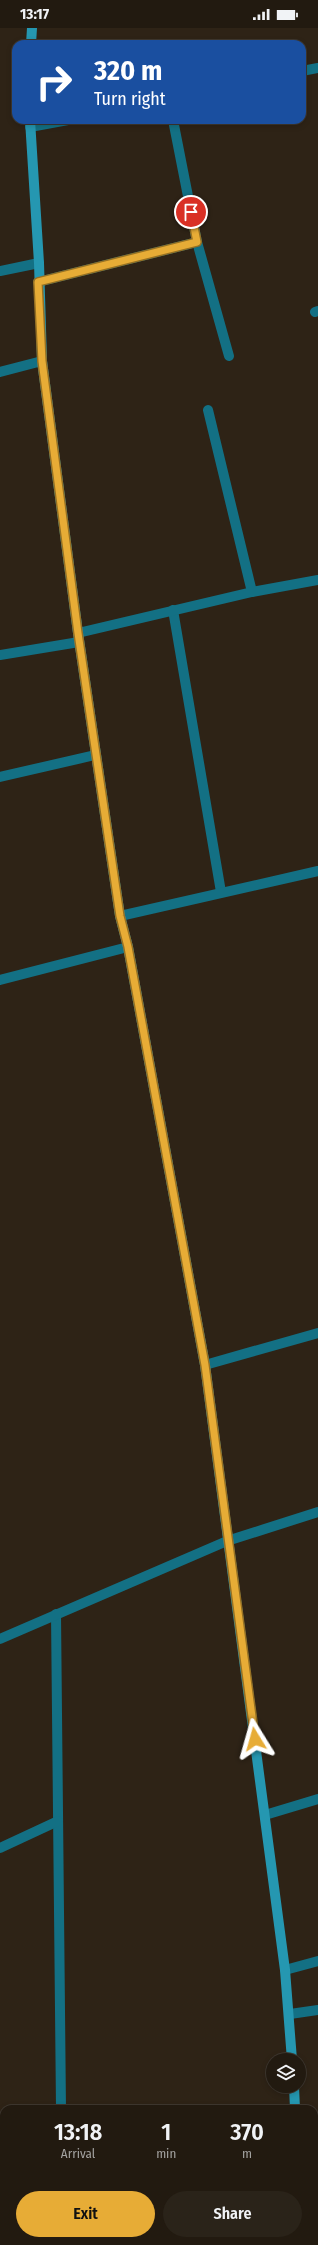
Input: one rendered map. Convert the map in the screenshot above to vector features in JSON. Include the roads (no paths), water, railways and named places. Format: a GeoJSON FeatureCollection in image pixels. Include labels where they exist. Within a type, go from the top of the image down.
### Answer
{"type":"FeatureCollection","features":[{"type":"Feature","properties":{"kind":"main road"},"geometry":{"type":"LineString","coordinates":[[31,40],[32,28]]}},
{"type":"Feature","properties":{"kind":"main road"},"geometry":{"type":"LineString","coordinates":[[30,124],[39,263],[38,282],[42,361],[79,638],[95,755],[120,916],[128,947],[205,1365],[227,1541],[285,1970],[290,2014],[292,2053]]}},
{"type":"Feature","properties":{"kind":"main road"},"geometry":{"type":"LineString","coordinates":[[294,2093],[295,2105]]}},
{"type":"Feature","properties":{"kind":"street"},"geometry":{"type":"LineString","coordinates":[[306,70],[318,68]]}},
{"type":"Feature","properties":{"kind":"street"},"geometry":{"type":"LineString","coordinates":[[174,124],[197,242],[229,356]]}},
{"type":"Feature","properties":{"kind":"street"},"geometry":{"type":"LineString","coordinates":[[38,282],[197,242]]}},
{"type":"Feature","properties":{"kind":"street"},"geometry":{"type":"LineString","coordinates":[[0,271],[39,263]]}},
{"type":"Feature","properties":{"kind":"street"},"geometry":{"type":"LineString","coordinates":[[0,372],[42,361]]}},
{"type":"Feature","properties":{"kind":"street"},"geometry":{"type":"LineString","coordinates":[[208,410],[252,592]]}},
{"type":"Feature","properties":{"kind":"street"},"geometry":{"type":"LineString","coordinates":[[0,655],[79,638],[173,610],[252,592],[318,580]]}},
{"type":"Feature","properties":{"kind":"street"},"geometry":{"type":"LineString","coordinates":[[173,610],[221,892]]}},
{"type":"Feature","properties":{"kind":"street"},"geometry":{"type":"LineString","coordinates":[[0,777],[95,755]]}},
{"type":"Feature","properties":{"kind":"street"},"geometry":{"type":"LineString","coordinates":[[120,916],[318,871]]}},
{"type":"Feature","properties":{"kind":"street"},"geometry":{"type":"LineString","coordinates":[[0,980],[128,947]]}},
{"type":"Feature","properties":{"kind":"street"},"geometry":{"type":"LineString","coordinates":[[205,1365],[318,1333]]}},
{"type":"Feature","properties":{"kind":"street"},"geometry":{"type":"LineString","coordinates":[[0,1639],[227,1541],[318,1512]]}},
{"type":"Feature","properties":{"kind":"street"},"geometry":{"type":"LineString","coordinates":[[56,1614],[61,2105]]}},
{"type":"Feature","properties":{"kind":"street"},"geometry":{"type":"LineString","coordinates":[[265,1815],[318,1799]]}},
{"type":"Feature","properties":{"kind":"street"},"geometry":{"type":"LineString","coordinates":[[0,1848],[58,1821]]}},
{"type":"Feature","properties":{"kind":"street"},"geometry":{"type":"LineString","coordinates":[[285,1970],[318,1961]]}},
{"type":"Feature","properties":{"kind":"street"},"geometry":{"type":"LineString","coordinates":[[290,2014],[318,2010]]}}]}
